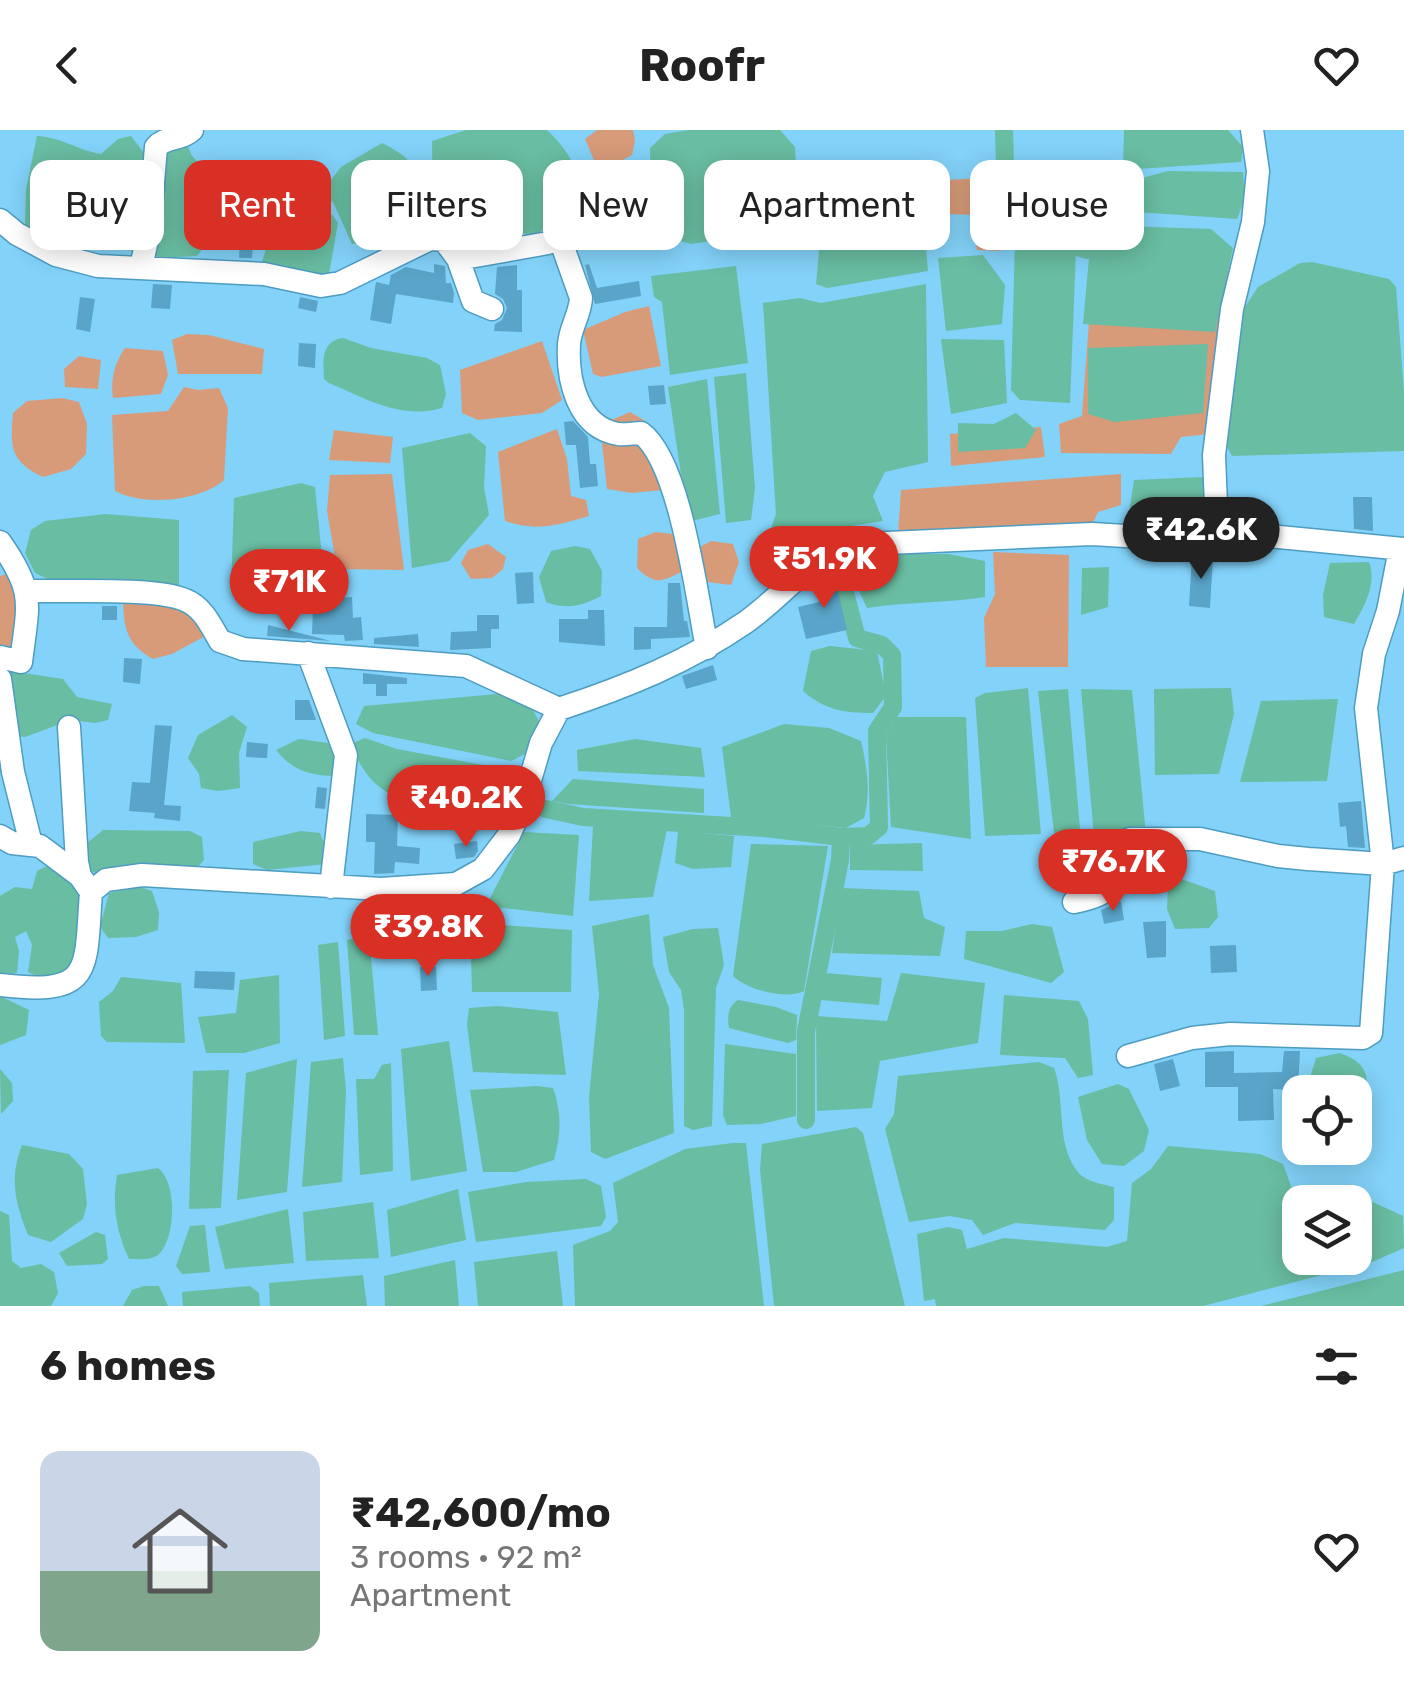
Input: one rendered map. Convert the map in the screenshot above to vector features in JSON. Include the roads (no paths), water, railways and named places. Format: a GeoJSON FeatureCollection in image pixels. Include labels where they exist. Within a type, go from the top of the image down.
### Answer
{"type":"FeatureCollection","features":[{"type":"Feature","properties":{"kind":"street"},"geometry":{"type":"LineString","coordinates":[[141,267],[149,230],[150,138],[161,141],[192,130]]}},
{"type":"Feature","properties":{"kind":"street"},"geometry":{"type":"LineString","coordinates":[[1217,531],[1214,456],[1232,309],[1253,222],[1258,171],[1252,130]]}},
{"type":"Feature","properties":{"kind":"street"},"geometry":{"type":"LineString","coordinates":[[0,220],[56,255],[98,266],[264,274],[321,286],[340,283],[430,239],[444,240],[458,259],[473,301],[492,310]]}},
{"type":"Feature","properties":{"kind":"street"},"geometry":{"type":"LineString","coordinates":[[458,259],[543,244]]}},
{"type":"Feature","properties":{"kind":"street"},"geometry":{"type":"LineString","coordinates":[[564,250],[581,298],[569,342],[576,399],[594,423],[616,434],[642,433],[658,450],[672,484],[707,648]]}},
{"type":"Feature","properties":{"kind":"street"},"geometry":{"type":"LineString","coordinates":[[28,591],[146,593],[185,599],[204,613],[220,642],[243,649],[466,666],[559,709],[628,687],[707,648],[789,588],[819,558],[842,546],[1217,531],[1402,549],[1374,654],[1366,708],[1393,861],[1371,1032],[1363,1038],[1230,1034],[1192,1038],[1128,1056]]}},
{"type":"Feature","properties":{"kind":"street"},"geometry":{"type":"LineString","coordinates":[[0,542],[19,569],[28,591],[21,662],[0,658]]}},
{"type":"Feature","properties":{"kind":"street"},"geometry":{"type":"LineString","coordinates":[[308,653],[346,755],[332,888]]}},
{"type":"Feature","properties":{"kind":"street"},"geometry":{"type":"LineString","coordinates":[[0,679],[14,772],[31,844]]}},
{"type":"Feature","properties":{"kind":"street"},"geometry":{"type":"LineString","coordinates":[[86,884],[142,875],[381,890],[456,884],[483,868],[508,835],[523,804],[541,743],[559,709]]}},
{"type":"Feature","properties":{"kind":"street"},"geometry":{"type":"LineString","coordinates":[[0,984],[34,989],[63,986],[77,978],[86,954],[86,884],[77,862],[70,728]]}},
{"type":"Feature","properties":{"kind":"street"},"geometry":{"type":"LineString","coordinates":[[0,836],[12,843],[50,850],[86,884]]}},
{"type":"Feature","properties":{"kind":"street"},"geometry":{"type":"LineString","coordinates":[[1074,902],[1101,895],[1113,886],[1121,867],[1122,842],[1130,839],[1200,839],[1278,856],[1393,861]]}},
{"type":"Feature","properties":{"kind":"waterway"},"geometry":{"type":"LineString","coordinates":[[1004,130],[1005,160]]}},
{"type":"Feature","properties":{"kind":"waterway"},"geometry":{"type":"LineString","coordinates":[[546,809],[583,817],[868,836],[879,827],[877,731],[893,707],[892,655],[882,645],[857,638],[839,570]]}},
{"type":"Feature","properties":{"kind":"waterway"},"geometry":{"type":"LineString","coordinates":[[806,1120],[806,1031],[840,860],[841,837]]}}]}
